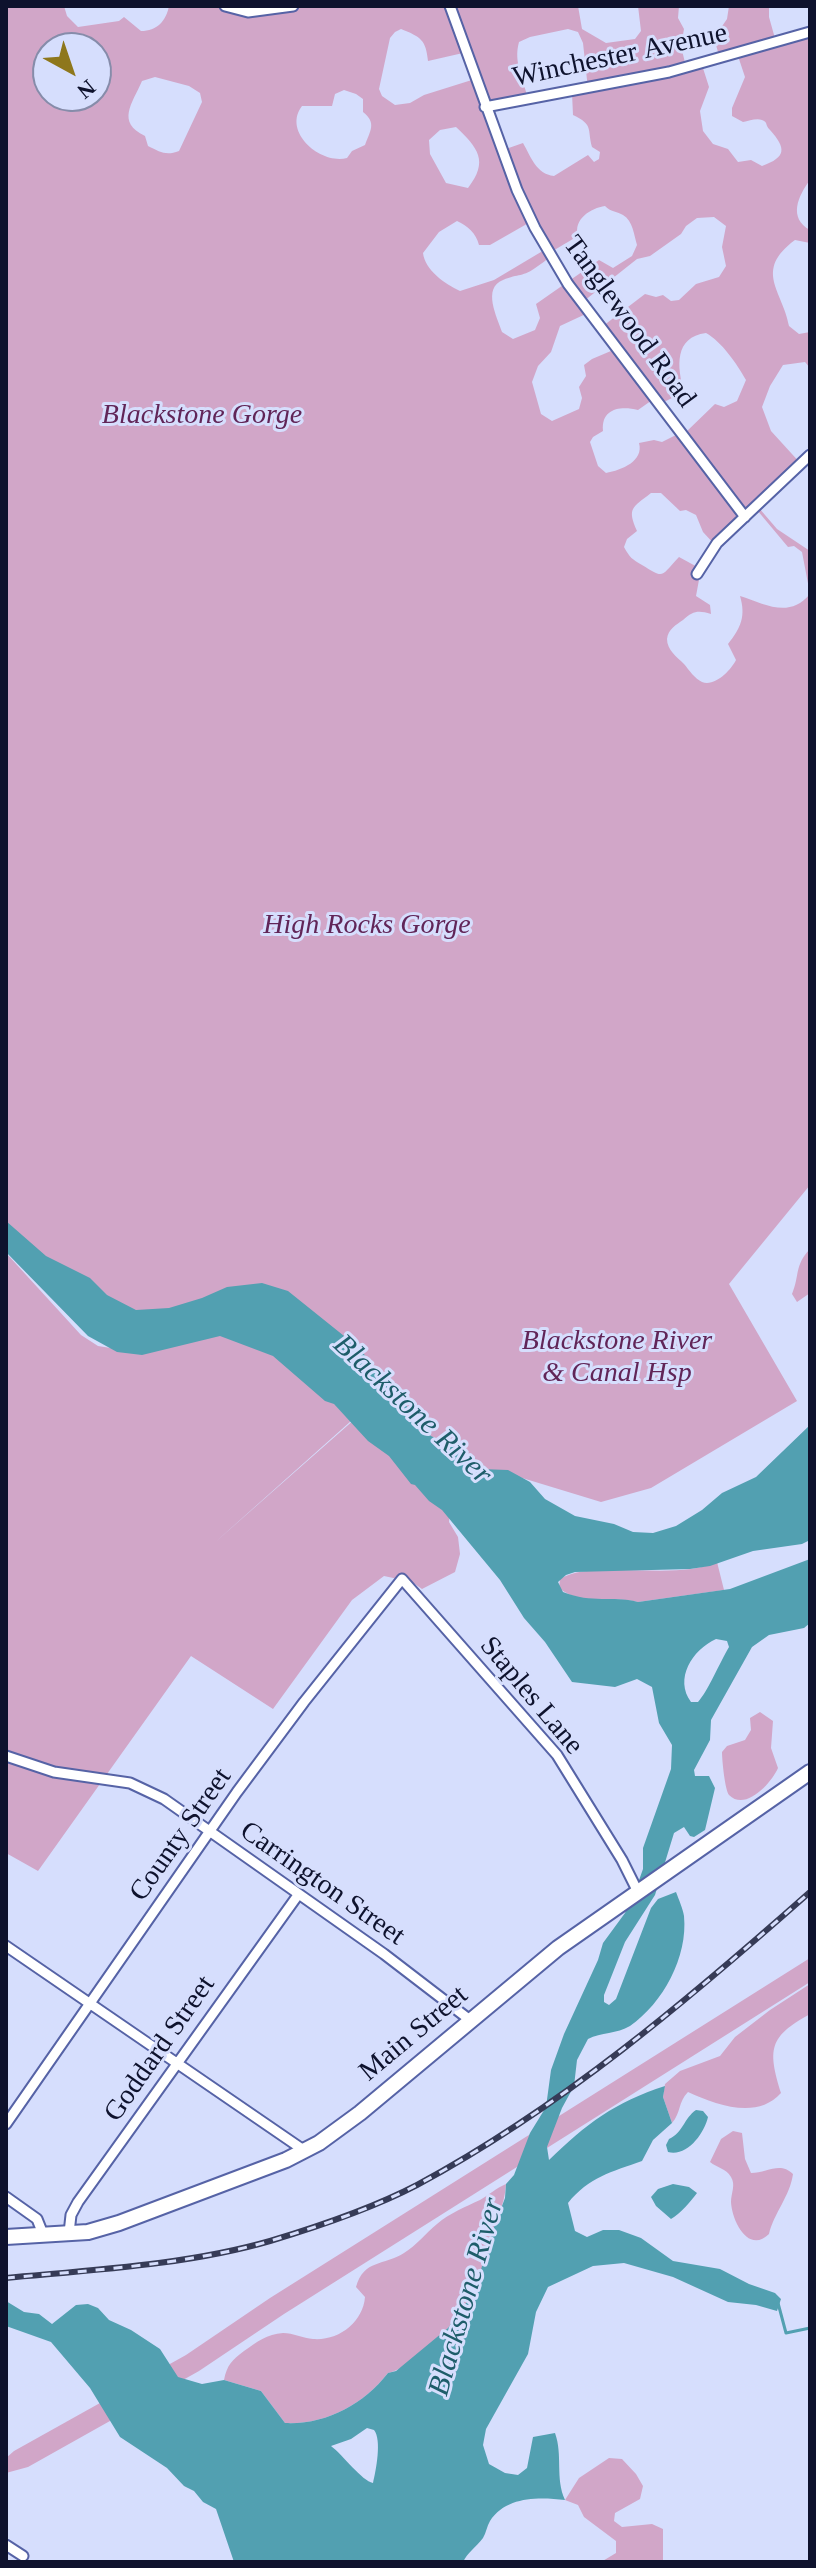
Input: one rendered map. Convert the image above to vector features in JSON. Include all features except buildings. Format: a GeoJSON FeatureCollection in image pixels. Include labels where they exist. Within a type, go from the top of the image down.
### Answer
{"type":"FeatureCollection","features":[{"type":"Feature","properties":{"kind":"main road","name":"Main Street"},"geometry":{"type":"LineString","coordinates":[[6,2237],[96,2230],[148,2214],[305,2151],[360,2113],[558,1948],[622,1903],[636,1888],[672,1868],[810,1772]]}},
{"type":"Feature","properties":{"kind":"street"},"geometry":{"type":"LineString","coordinates":[[226,6],[248,12],[293,6]]}},
{"type":"Feature","properties":{"kind":"street","name":"Tanglewood Road"},"geometry":{"type":"LineString","coordinates":[[450,6],[485,107],[527,211],[568,284],[745,517]]}},
{"type":"Feature","properties":{"kind":"street","name":"Winchester Avenue"},"geometry":{"type":"LineString","coordinates":[[485,107],[669,72],[810,32]]}},
{"type":"Feature","properties":{"kind":"street"},"geometry":{"type":"LineString","coordinates":[[697,574],[717,543],[810,455]]}},
{"type":"Feature","properties":{"kind":"street","name":"County Street"},"geometry":{"type":"LineString","coordinates":[[6,2124],[305,1700],[402,1579]]}},
{"type":"Feature","properties":{"kind":"street","name":"Staples Lane"},"geometry":{"type":"LineString","coordinates":[[402,1579],[557,1755],[636,1888]]}},
{"type":"Feature","properties":{"kind":"street","name":"Carrington Street"},"geometry":{"type":"LineString","coordinates":[[6,1756],[54,1772],[130,1783],[164,1799],[384,1954],[470,2020]]}},
{"type":"Feature","properties":{"kind":"street","name":"Goddard Street"},"geometry":{"type":"LineString","coordinates":[[69,2233],[71,2215],[78,2202],[298,1895]]}},
{"type":"Feature","properties":{"kind":"street"},"geometry":{"type":"LineString","coordinates":[[7,1949],[305,2151]]}},
{"type":"Feature","properties":{"kind":"street"},"geometry":{"type":"LineString","coordinates":[[6,2197],[37,2219],[43,2234]]}},
{"type":"Feature","properties":{"kind":"street"},"geometry":{"type":"LineString","coordinates":[[6,2545],[23,2556]]}},
{"type":"Feature","properties":{"kind":"green space"},"geometry":{"type":"Polygon","coordinates":[[[6,6],[64,6],[67,16],[78,27],[119,21],[124,17],[141,31],[160,24],[169,6],[225,6],[250,13],[303,6],[578,6],[582,29],[606,43],[635,39],[641,31],[638,6],[679,6],[678,18],[684,29],[681,46],[686,67],[702,65],[709,87],[700,111],[703,131],[713,144],[728,149],[738,162],[751,160],[762,166],[780,155],[781,147],[764,121],[743,122],[732,116],[732,108],[745,77],[738,56],[720,59],[714,38],[727,19],[729,6],[769,6],[776,42],[810,33],[810,180],[799,200],[797,213],[803,225],[810,230],[810,243],[795,240],[782,251],[773,272],[789,326],[799,334],[810,332],[810,368],[805,362],[783,365],[762,407],[771,431],[802,465],[759,508],[777,529],[810,551],[810,594],[810,1185],[729,1284],[797,1401],[651,1488],[601,1502],[496,1470],[452,1470],[335,1338],[119,1328],[6,1226],[6,6]],[[401,29],[390,38],[379,89],[382,96],[395,105],[410,103],[424,95],[475,79],[463,53],[428,61],[421,40],[401,29]],[[568,29],[519,42],[518,64],[528,100],[490,107],[503,150],[523,143],[538,168],[554,176],[588,155],[594,162],[599,159],[600,152],[592,147],[587,125],[573,115],[572,93],[588,89],[583,43],[578,32],[568,29]],[[155,77],[142,81],[129,112],[131,125],[145,136],[148,146],[160,152],[179,151],[202,102],[200,93],[189,86],[155,77]],[[344,90],[335,94],[332,106],[302,106],[297,116],[297,126],[307,144],[316,151],[337,159],[347,158],[352,151],[365,145],[370,120],[363,112],[363,99],[356,94],[344,90]],[[456,127],[440,130],[429,140],[430,154],[446,183],[468,188],[478,170],[475,148],[456,127]],[[605,206],[594,209],[578,224],[578,236],[551,252],[533,270],[503,280],[493,289],[493,303],[502,332],[513,339],[535,330],[540,318],[536,304],[599,260],[613,268],[632,256],[637,245],[629,221],[605,206]],[[714,217],[697,218],[681,234],[650,256],[637,259],[584,301],[590,312],[560,326],[551,352],[538,366],[532,382],[541,414],[552,421],[579,409],[582,398],[579,387],[586,376],[584,365],[618,348],[603,326],[645,294],[679,300],[696,284],[719,277],[726,266],[722,247],[726,226],[714,217]],[[457,221],[439,232],[423,253],[425,259],[432,271],[460,291],[494,280],[546,249],[532,221],[490,245],[479,245],[471,230],[457,221]],[[706,333],[688,340],[679,363],[684,392],[662,403],[655,398],[638,410],[613,410],[605,417],[603,431],[590,442],[598,466],[606,473],[619,470],[635,460],[639,443],[662,442],[685,433],[715,404],[724,407],[737,401],[746,380],[734,360],[706,333]],[[651,493],[633,509],[632,517],[637,531],[627,539],[624,547],[632,558],[659,574],[679,557],[701,569],[696,596],[710,605],[711,614],[696,612],[690,615],[673,628],[667,639],[673,653],[699,681],[707,683],[717,680],[736,660],[728,644],[741,622],[740,596],[785,608],[802,602],[810,594],[802,552],[794,546],[788,547],[757,510],[715,545],[703,532],[696,515],[686,510],[680,511],[661,493],[651,493]]]}},
{"type":"Feature","properties":{"kind":"green space"},"geometry":{"type":"Polygon","coordinates":[[[810,1249],[810,1293],[797,1302],[792,1294],[799,1266],[810,1249]]]}},
{"type":"Feature","properties":{"kind":"green space"},"geometry":{"type":"Polygon","coordinates":[[[6,1253],[81,1335],[98,1346],[142,1353],[233,1325],[317,1386],[351,1421],[212,1545],[364,1411],[451,1495],[449,1522],[458,1537],[460,1554],[455,1572],[422,1589],[412,1582],[384,1576],[352,1600],[273,1709],[191,1656],[38,1871],[6,1853],[6,1253]]]}},
{"type":"Feature","properties":{"kind":"green space"},"geometry":{"type":"Polygon","coordinates":[[[717,1562],[724,1590],[638,1602],[587,1599],[559,1588],[560,1579],[592,1570],[679,1570],[717,1562]]]}},
{"type":"Feature","properties":{"kind":"green space"},"geometry":{"type":"Polygon","coordinates":[[[760,1712],[773,1721],[771,1748],[778,1768],[758,1793],[743,1800],[736,1799],[728,1792],[722,1752],[727,1746],[745,1740],[751,1730],[750,1718],[760,1712]]]}},
{"type":"Feature","properties":{"kind":"green space"},"geometry":{"type":"Polygon","coordinates":[[[810,1958],[810,1982],[284,2314],[199,2371],[28,2467],[6,2473],[6,2458],[14,2451],[186,2355],[270,2298],[810,1958]]]}},
{"type":"Feature","properties":{"kind":"green space"},"geometry":{"type":"Polygon","coordinates":[[[810,1984],[810,2014],[786,2030],[775,2046],[774,2066],[781,2093],[760,2106],[736,2108],[688,2092],[672,2123],[663,2097],[665,2084],[680,2071],[720,2056],[735,2037],[810,1984]]]}},
{"type":"Feature","properties":{"kind":"green space"},"geometry":{"type":"Polygon","coordinates":[[[733,2131],[742,2133],[745,2159],[751,2173],[783,2168],[793,2174],[769,2234],[762,2239],[748,2238],[738,2226],[732,2210],[732,2180],[727,2172],[710,2162],[721,2139],[733,2131]]]}},
{"type":"Feature","properties":{"kind":"green space"},"geometry":{"type":"Polygon","coordinates":[[[506,2184],[504,2200],[468,2303],[423,2352],[411,2362],[388,2373],[367,2395],[329,2416],[314,2421],[285,2423],[261,2391],[224,2380],[233,2360],[267,2337],[283,2333],[323,2339],[348,2328],[355,2322],[363,2306],[365,2297],[356,2287],[369,2267],[404,2253],[447,2217],[506,2184]]]}},
{"type":"Feature","properties":{"kind":"green space"},"geometry":{"type":"Polygon","coordinates":[[[609,2458],[622,2459],[643,2486],[640,2499],[615,2513],[614,2521],[622,2527],[652,2524],[663,2529],[663,2562],[601,2562],[616,2553],[616,2541],[584,2517],[578,2505],[565,2500],[579,2478],[609,2458]]]}},
{"type":"Feature","properties":{"kind":"shaded area"},"geometry":{"type":"Polygon","coordinates":[[[6,1221],[46,1256],[90,1278],[107,1295],[136,1310],[169,1308],[227,1287],[262,1283],[288,1291],[359,1348],[431,1436],[458,1449],[469,1465],[480,1469],[508,1470],[530,1482],[545,1499],[575,1516],[614,1524],[633,1532],[653,1533],[676,1526],[722,1493],[756,1477],[810,1425],[810,1540],[802,1544],[753,1551],[710,1566],[575,1572],[558,1582],[563,1592],[574,1596],[638,1602],[730,1589],[810,1559],[810,1623],[804,1628],[769,1635],[752,1647],[711,1720],[710,1740],[694,1770],[695,1776],[709,1776],[715,1788],[705,1830],[694,1837],[684,1827],[674,1833],[655,1895],[625,1942],[604,2002],[609,2005],[616,1999],[651,1908],[658,1899],[676,1892],[683,1913],[684,1932],[671,1978],[653,2005],[630,2026],[588,2039],[577,2060],[574,2086],[547,2147],[549,2160],[616,2107],[665,2086],[663,2097],[672,2123],[653,2140],[642,2161],[592,2181],[576,2194],[568,2203],[575,2231],[587,2237],[603,2230],[619,2230],[641,2238],[673,2261],[720,2269],[775,2293],[781,2299],[777,2311],[728,2302],[673,2277],[624,2263],[593,2266],[548,2287],[536,2312],[528,2354],[486,2429],[483,2445],[489,2464],[505,2473],[518,2475],[527,2468],[533,2437],[555,2433],[560,2483],[565,2500],[524,2500],[505,2507],[490,2521],[483,2538],[463,2562],[234,2562],[216,2509],[203,2502],[167,2468],[120,2437],[90,2388],[51,2342],[6,2326],[6,2301],[24,2312],[39,2314],[52,2324],[76,2305],[88,2304],[98,2308],[109,2320],[160,2349],[178,2377],[202,2384],[224,2380],[261,2391],[285,2423],[314,2421],[342,2411],[367,2395],[388,2373],[396,2371],[448,2328],[476,2289],[488,2243],[505,2198],[506,2184],[514,2175],[530,2133],[546,2107],[551,2070],[564,2034],[603,1943],[625,1913],[643,1869],[643,1848],[671,1769],[672,1745],[659,1723],[652,1687],[637,1679],[615,1687],[572,1682],[500,1580],[442,1510],[411,1484],[389,1456],[368,1441],[334,1404],[325,1401],[273,1356],[220,1336],[142,1355],[117,1352],[88,1336],[6,1252],[6,1221]],[[716,1639],[700,1650],[688,1666],[684,1684],[691,1702],[698,1702],[702,1697],[729,1647],[727,1641],[716,1639]],[[367,2428],[351,2439],[331,2446],[363,2478],[373,2483],[378,2441],[374,2430],[367,2428]]]}},
{"type":"Feature","properties":{"kind":"shaded area"},"geometry":{"type":"Polygon","coordinates":[[[696,2110],[703,2111],[708,2117],[699,2137],[682,2151],[668,2152],[666,2145],[669,2139],[696,2110]]]}},
{"type":"Feature","properties":{"kind":"shaded area"},"geometry":{"type":"Polygon","coordinates":[[[673,2184],[689,2187],[697,2193],[671,2219],[651,2197],[658,2189],[673,2184]]]}},
{"type":"Feature","properties":{"kind":"waterway"},"geometry":{"type":"LineString","coordinates":[[778,2303],[786,2333],[810,2328]]}},
{"type":"Feature","properties":{"kind":"railway"},"geometry":{"type":"LineString","coordinates":[[6,2278],[139,2266],[206,2256],[270,2241],[400,2194],[522,2122],[622,2050],[810,1892]]}},
{"type":"Feature","properties":{"kind":"park label","name":"Blackstone Gorge"},"geometry":{"type":"Point","coordinates":[202,416]}},
{"type":"Feature","properties":{"kind":"park label","name":"High Rocks Gorge"},"geometry":{"type":"Point","coordinates":[367,926]}},
{"type":"Feature","properties":{"kind":"park label","name":"Blackstone River & Canal Hsp"},"geometry":{"type":"Point","coordinates":[617,1358]}},
{"type":"Feature","properties":{"kind":"water label","name":"Blackstone River"},"geometry":{"type":"Point","coordinates":[412,1410]}},
{"type":"Feature","properties":{"kind":"water label","name":"Blackstone River"},"geometry":{"type":"Point","coordinates":[467,2297]}}]}
